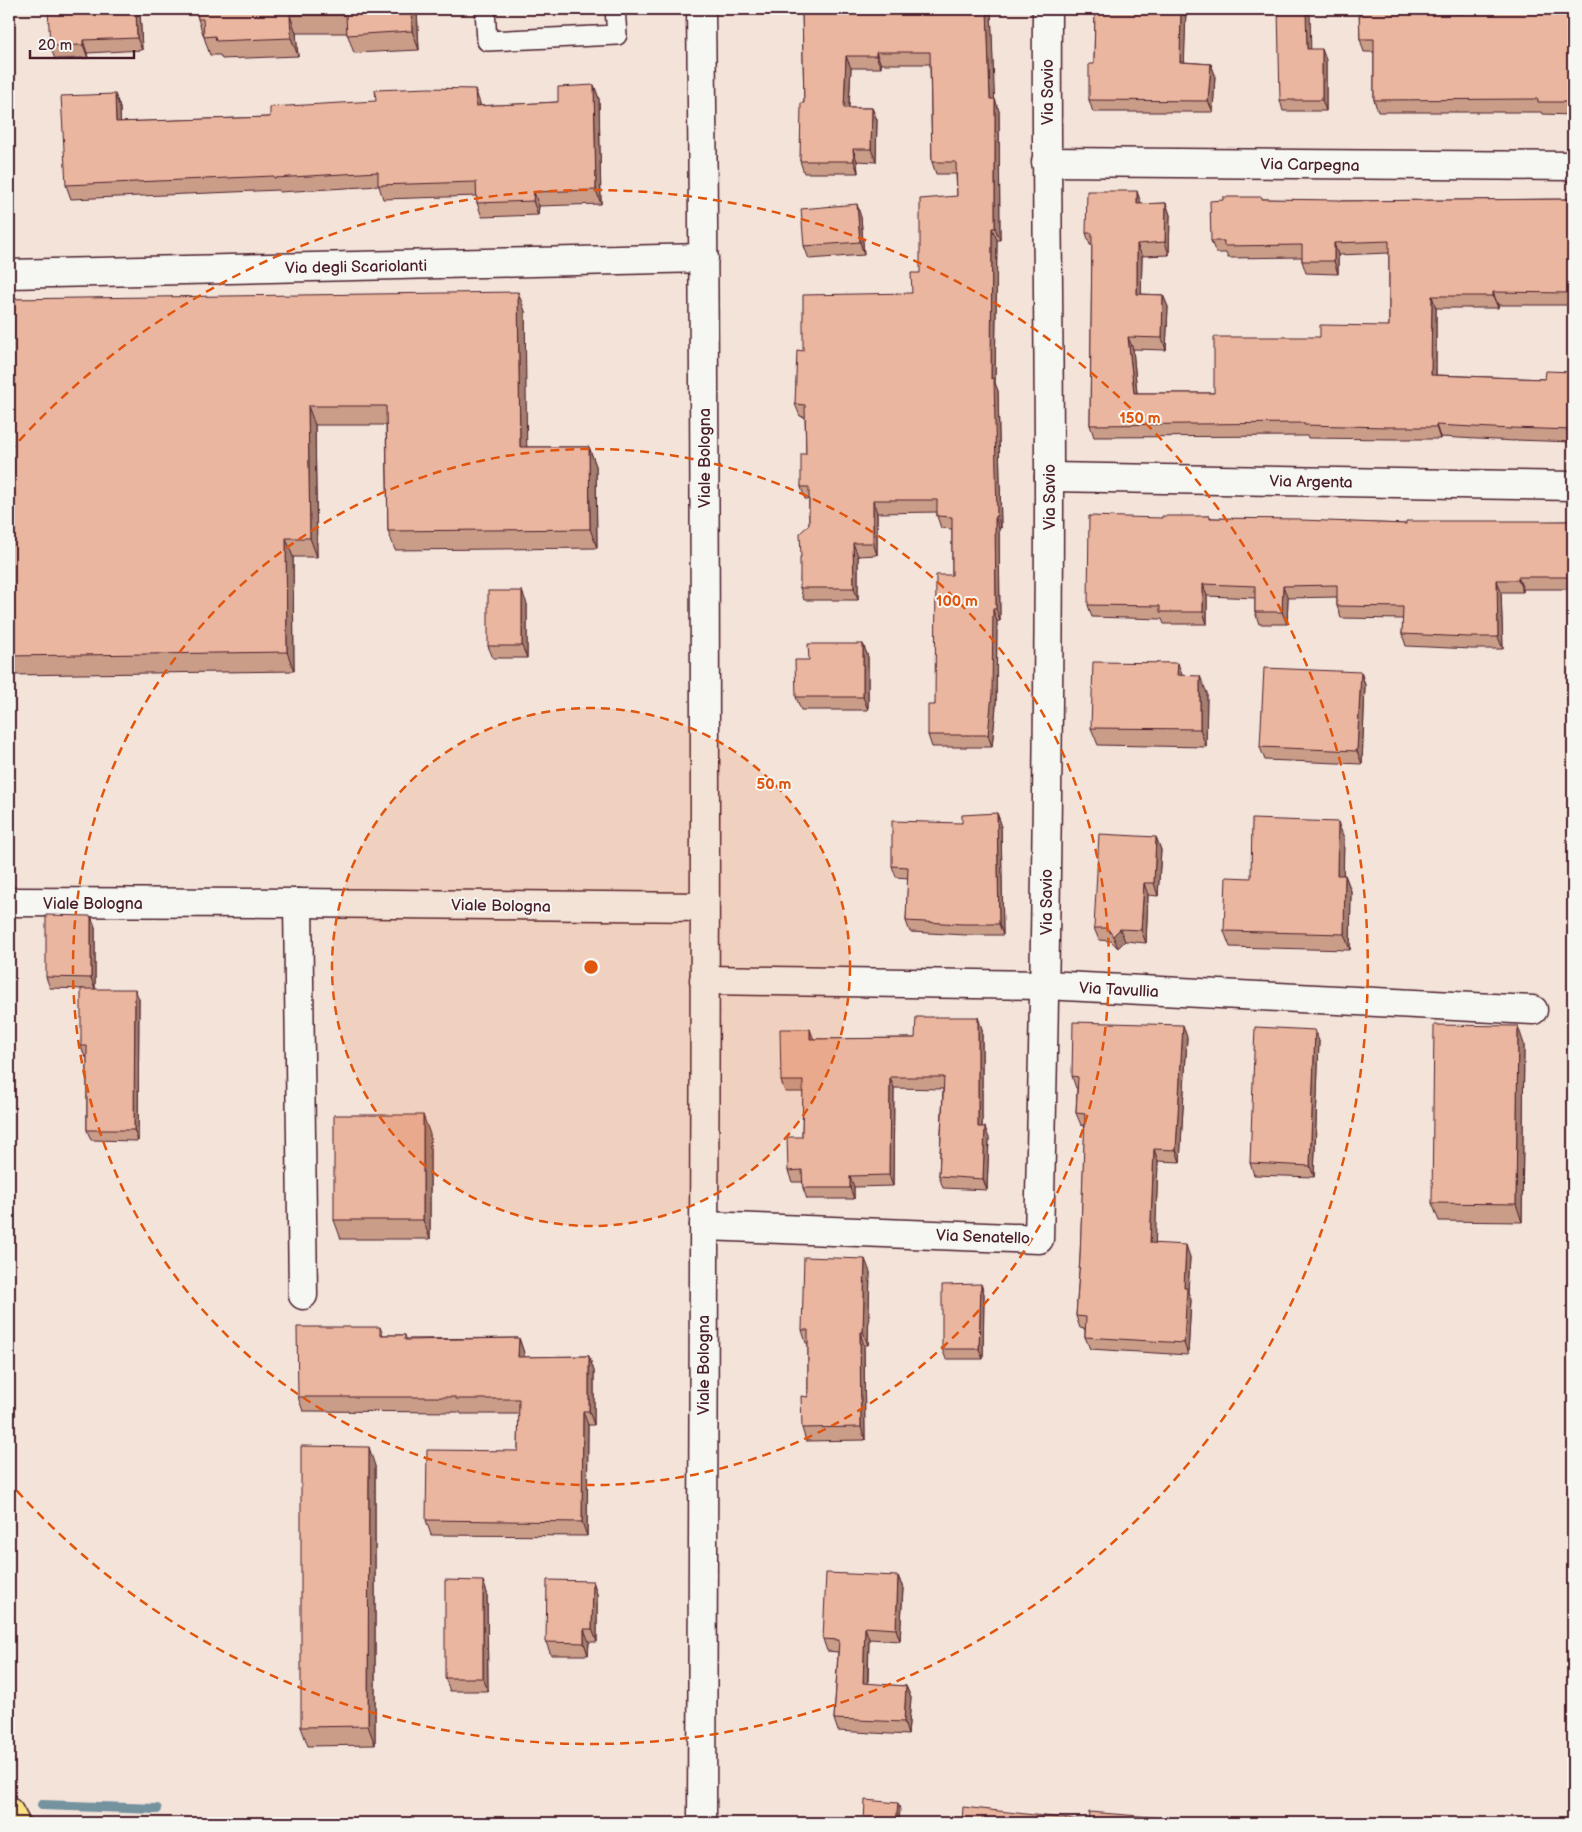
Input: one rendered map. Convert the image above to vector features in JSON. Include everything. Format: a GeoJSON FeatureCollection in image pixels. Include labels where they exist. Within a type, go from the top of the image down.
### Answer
{"type":"FeatureCollection","features":[{"type":"Feature","properties":{"kind":"highway"},"geometry":{"type":"LineString","coordinates":[[9,1812],[15,1823]]}},
{"type":"Feature","properties":{"kind":"street","name":"Viale Bologna"},"geometry":{"type":"LineString","coordinates":[[701,9],[704,258],[702,1823]]}},
{"type":"Feature","properties":{"kind":"street","name":"Via Savio"},"geometry":{"type":"LineString","coordinates":[[1045,985],[1049,477],[1046,162],[1047,9]]}},
{"type":"Feature","properties":{"kind":"street","name":"Via Carpegna"},"geometry":{"type":"LineString","coordinates":[[1046,162],[1573,166]]}},
{"type":"Feature","properties":{"kind":"street","name":"Via degli Scariolanti"},"geometry":{"type":"LineString","coordinates":[[9,274],[704,258]]}},
{"type":"Feature","properties":{"kind":"street","name":"Via Argenta"},"geometry":{"type":"LineString","coordinates":[[1049,477],[1573,486]]}},
{"type":"Feature","properties":{"kind":"street","name":"Viale Bologna"},"geometry":{"type":"LineString","coordinates":[[9,902],[704,908]]}},
{"type":"Feature","properties":{"kind":"street"},"geometry":{"type":"LineString","coordinates":[[298,903],[303,1295]]}},
{"type":"Feature","properties":{"kind":"street","name":"Via Tavullia"},"geometry":{"type":"LineString","coordinates":[[704,980],[1045,985],[1533,1010]]}},
{"type":"Feature","properties":{"kind":"street","name":"Via Senatello"},"geometry":{"type":"LineString","coordinates":[[704,1226],[1039,1239],[1045,985]]}},
{"type":"Feature","properties":{"kind":"lane"},"geometry":{"type":"LineString","coordinates":[[485,9],[487,41],[616,35],[615,9]]}},
{"type":"Feature","properties":{"kind":"building"},"geometry":{"type":"Polygon","coordinates":[[[48,9],[136,9],[137,38],[83,40],[83,45],[50,46],[48,9]]]}},
{"type":"Feature","properties":{"kind":"building"},"geometry":{"type":"Polygon","coordinates":[[[197,9],[411,9],[412,31],[347,35],[346,15],[290,15],[291,38],[216,41],[215,36],[204,37],[203,19],[198,19],[197,9]]]}},
{"type":"Feature","properties":{"kind":"building"},"geometry":{"type":"Polygon","coordinates":[[[802,9],[987,9],[990,99],[995,99],[995,228],[992,228],[991,379],[994,378],[997,516],[995,516],[996,609],[993,609],[992,694],[988,735],[928,735],[928,705],[935,705],[936,575],[952,575],[952,517],[937,516],[937,500],[873,500],[873,543],[853,543],[854,588],[800,588],[800,533],[809,525],[809,487],[801,487],[801,454],[806,454],[805,405],[795,404],[797,350],[803,351],[803,295],[912,293],[911,273],[920,273],[920,199],[957,196],[956,162],[932,162],[930,52],[876,52],[876,56],[846,56],[844,108],[872,108],[871,149],[853,149],[854,161],[800,161],[801,103],[804,103],[802,9]]]}},
{"type":"Feature","properties":{"kind":"building"},"geometry":{"type":"Polygon","coordinates":[[[1095,9],[1181,9],[1180,62],[1211,64],[1208,101],[1089,100],[1089,64],[1094,64],[1095,9]]]}},
{"type":"Feature","properties":{"kind":"building"},"geometry":{"type":"Polygon","coordinates":[[[1278,9],[1306,9],[1307,49],[1322,49],[1322,100],[1280,100],[1278,9]]]}},
{"type":"Feature","properties":{"kind":"building"},"geometry":{"type":"Polygon","coordinates":[[[1359,9],[1411,9],[1463,14],[1463,9],[1573,9],[1573,102],[1538,102],[1538,99],[1374,100],[1374,39],[1360,39],[1359,9]]]}},
{"type":"Feature","properties":{"kind":"building"},"geometry":{"type":"Polygon","coordinates":[[[594,85],[596,190],[534,192],[533,201],[477,203],[476,182],[378,185],[378,172],[274,178],[274,176],[66,185],[61,96],[115,94],[116,122],[270,117],[270,107],[376,101],[375,90],[475,89],[476,106],[558,102],[558,87],[594,85]]]}},
{"type":"Feature","properties":{"kind":"building"},"geometry":{"type":"Polygon","coordinates":[[[1087,191],[1137,191],[1137,204],[1166,203],[1165,242],[1137,244],[1137,294],[1163,295],[1162,338],[1128,337],[1134,393],[1214,393],[1214,337],[1320,337],[1320,325],[1389,326],[1389,241],[1334,243],[1334,261],[1302,261],[1302,245],[1224,246],[1224,241],[1211,241],[1210,201],[1223,200],[1223,197],[1340,201],[1573,199],[1573,278],[1570,278],[1570,293],[1493,292],[1493,296],[1432,296],[1431,375],[1545,379],[1546,371],[1573,372],[1573,430],[1436,425],[1436,427],[1387,427],[1304,425],[1304,423],[1090,425],[1092,233],[1086,233],[1087,191]]]}},
{"type":"Feature","properties":{"kind":"building"},"geometry":{"type":"Polygon","coordinates":[[[857,204],[860,242],[804,246],[801,209],[857,204]]]}},
{"type":"Feature","properties":{"kind":"building"},"geometry":{"type":"Polygon","coordinates":[[[518,292],[520,447],[589,447],[590,529],[388,531],[386,406],[308,406],[310,538],[286,538],[287,652],[9,656],[9,299],[518,292]]]}},
{"type":"Feature","properties":{"kind":"building"},"geometry":{"type":"Polygon","coordinates":[[[1089,516],[1162,518],[1162,516],[1210,516],[1210,518],[1301,519],[1406,524],[1406,521],[1573,521],[1573,577],[1518,577],[1518,580],[1497,580],[1498,637],[1402,634],[1403,607],[1337,606],[1337,585],[1283,586],[1282,612],[1255,612],[1255,586],[1203,584],[1203,612],[1160,612],[1160,606],[1088,605],[1089,516]]]}},
{"type":"Feature","properties":{"kind":"building"},"geometry":{"type":"Polygon","coordinates":[[[488,591],[522,591],[522,646],[488,646],[488,591]]]}},
{"type":"Feature","properties":{"kind":"building"},"geometry":{"type":"Polygon","coordinates":[[[808,644],[863,644],[863,697],[796,697],[795,660],[809,660],[808,644]]]}},
{"type":"Feature","properties":{"kind":"building"},"geometry":{"type":"Polygon","coordinates":[[[1093,662],[1178,663],[1177,675],[1200,676],[1200,729],[1091,728],[1093,662]]]}},
{"type":"Feature","properties":{"kind":"building"},"geometry":{"type":"Polygon","coordinates":[[[1264,668],[1361,672],[1357,751],[1260,747],[1264,668]]]}},
{"type":"Feature","properties":{"kind":"building"},"geometry":{"type":"Polygon","coordinates":[[[997,813],[999,924],[906,921],[908,867],[892,866],[892,821],[962,823],[962,815],[997,813]]]}},
{"type":"Feature","properties":{"kind":"building"},"geometry":{"type":"Polygon","coordinates":[[[1252,819],[1338,822],[1337,875],[1345,875],[1344,934],[1224,931],[1226,877],[1251,878],[1252,819]]]}},
{"type":"Feature","properties":{"kind":"building"},"geometry":{"type":"Polygon","coordinates":[[[1099,834],[1156,837],[1154,883],[1144,883],[1141,930],[1120,929],[1113,936],[1107,928],[1094,928],[1099,834]]]}},
{"type":"Feature","properties":{"kind":"building"},"geometry":{"type":"Polygon","coordinates":[[[46,915],[91,916],[91,978],[46,977],[46,915]]]}},
{"type":"Feature","properties":{"kind":"building"},"geometry":{"type":"Polygon","coordinates":[[[81,989],[135,989],[134,1130],[87,1130],[87,1046],[81,1046],[81,989]]]}},
{"type":"Feature","properties":{"kind":"building"},"geometry":{"type":"Polygon","coordinates":[[[916,1017],[978,1017],[978,1127],[985,1127],[983,1179],[939,1176],[944,1077],[890,1077],[889,1175],[850,1176],[850,1188],[803,1188],[802,1170],[788,1171],[787,1137],[802,1137],[803,1081],[781,1081],[780,1029],[810,1029],[810,1039],[915,1038],[916,1017]]]}},
{"type":"Feature","properties":{"kind":"building"},"geometry":{"type":"Polygon","coordinates":[[[1073,1022],[1183,1025],[1176,1150],[1154,1149],[1150,1243],[1186,1245],[1184,1288],[1187,1288],[1184,1343],[1085,1337],[1086,1317],[1076,1316],[1085,1114],[1076,1113],[1078,1077],[1072,1076],[1073,1022]]]}},
{"type":"Feature","properties":{"kind":"building"},"geometry":{"type":"Polygon","coordinates":[[[1434,1025],[1518,1026],[1516,1204],[1432,1203],[1434,1025]]]}},
{"type":"Feature","properties":{"kind":"building"},"geometry":{"type":"Polygon","coordinates":[[[1255,1027],[1315,1030],[1310,1166],[1250,1163],[1255,1027]]]}},
{"type":"Feature","properties":{"kind":"building"},"geometry":{"type":"Polygon","coordinates":[[[334,1115],[423,1115],[423,1220],[334,1220],[334,1115]]]}},
{"type":"Feature","properties":{"kind":"building"},"geometry":{"type":"Polygon","coordinates":[[[804,1257],[865,1259],[863,1332],[860,1332],[861,1427],[802,1428],[801,1396],[808,1397],[808,1330],[802,1330],[804,1257]]]}},
{"type":"Feature","properties":{"kind":"building"},"geometry":{"type":"Polygon","coordinates":[[[981,1284],[979,1349],[942,1349],[942,1285],[981,1284]]]}},
{"type":"Feature","properties":{"kind":"building"},"geometry":{"type":"Polygon","coordinates":[[[297,1327],[380,1327],[380,1335],[405,1335],[405,1340],[519,1338],[518,1357],[589,1356],[589,1411],[583,1411],[582,1522],[426,1520],[427,1450],[518,1451],[519,1399],[298,1397],[297,1327]]]}},
{"type":"Feature","properties":{"kind":"building"},"geometry":{"type":"Polygon","coordinates":[[[301,1446],[369,1447],[368,1726],[301,1727],[301,1446]]]}},
{"type":"Feature","properties":{"kind":"building"},"geometry":{"type":"Polygon","coordinates":[[[826,1573],[898,1576],[896,1629],[865,1627],[863,1683],[906,1686],[904,1722],[834,1719],[839,1640],[823,1639],[826,1573]]]}},
{"type":"Feature","properties":{"kind":"building"},"geometry":{"type":"Polygon","coordinates":[[[445,1580],[483,1581],[483,1678],[445,1678],[445,1580]]]}},
{"type":"Feature","properties":{"kind":"building"},"geometry":{"type":"Polygon","coordinates":[[[547,1580],[593,1581],[592,1629],[584,1629],[584,1643],[546,1642],[547,1580]]]}},
{"type":"Feature","properties":{"kind":"building"},"geometry":{"type":"Polygon","coordinates":[[[865,1800],[898,1803],[896,1823],[864,1823],[865,1800]]]}},
{"type":"Feature","properties":{"kind":"building"},"geometry":{"type":"Polygon","coordinates":[[[963,1807],[1088,1821],[1089,1812],[1176,1819],[1176,1823],[962,1823],[963,1807]]]}},
{"type":"Feature","properties":{"kind":"waterway"},"geometry":{"type":"LineString","coordinates":[[42,1805],[157,1809]]}}]}
